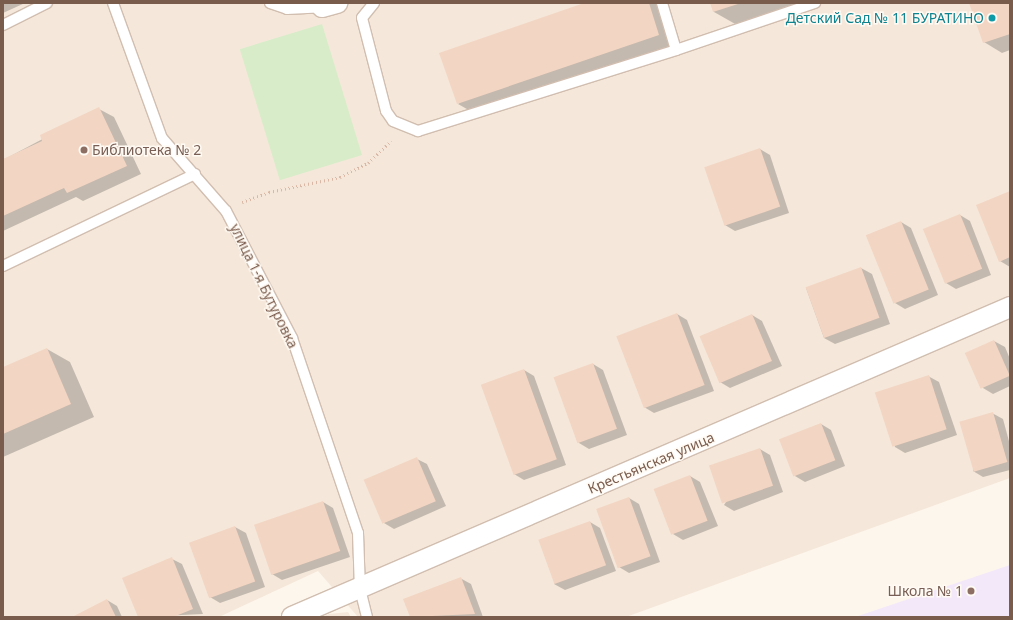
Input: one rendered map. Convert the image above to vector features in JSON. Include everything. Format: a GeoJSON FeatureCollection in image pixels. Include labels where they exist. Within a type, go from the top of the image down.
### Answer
{"type":"FeatureCollection","features":[{"type":"Feature","properties":{"kind":"street","name":"Крестьянская улица"},"geometry":{"type":"LineString","coordinates":[[292,617],[360,589],[1010,307]]}},
{"type":"Feature","properties":{"kind":"lane"},"geometry":{"type":"LineString","coordinates":[[3,25],[47,3]]}},
{"type":"Feature","properties":{"kind":"lane","name":"улица 1-я Бутуровка"},"geometry":{"type":"LineString","coordinates":[[113,3],[162,138],[224,209],[292,338],[358,533],[360,589],[367,617]]}},
{"type":"Feature","properties":{"kind":"lane"},"geometry":{"type":"LineString","coordinates":[[270,3],[287,9],[329,5]]}},
{"type":"Feature","properties":{"kind":"lane"},"geometry":{"type":"LineString","coordinates":[[374,3],[365,11],[365,29],[386,111],[393,121],[405,128],[432,129],[676,50],[815,3]]}},
{"type":"Feature","properties":{"kind":"lane"},"geometry":{"type":"LineString","coordinates":[[662,3],[676,50]]}},
{"type":"Feature","properties":{"kind":"lane"},"geometry":{"type":"LineString","coordinates":[[3,266],[195,174]]}},
{"type":"Feature","properties":{"kind":"path"},"geometry":{"type":"LineString","coordinates":[[224,209],[269,192],[340,177],[368,163],[405,128]]}},
{"type":"Feature","properties":{"kind":"shaded area"},"geometry":{"type":"Polygon","coordinates":[[[3,3],[1010,3],[1010,478],[626,617],[358,617],[318,571],[219,617],[3,617],[3,3]]]}},
{"type":"Feature","properties":{"kind":"shaded area","name":"Школа № 1"},"geometry":{"type":"Polygon","coordinates":[[[1010,565],[1010,617],[855,617],[1010,565]]]}},
{"type":"Feature","properties":{"kind":"shaded area"},"geometry":{"type":"Polygon","coordinates":[[[348,612],[351,617],[321,617],[329,614],[348,612]]]}},
{"type":"Feature","properties":{"kind":"green space"},"geometry":{"type":"Polygon","coordinates":[[[322,24],[362,155],[280,180],[240,49],[322,24]]]}},
{"type":"Feature","properties":{"kind":"building"},"geometry":{"type":"Polygon","coordinates":[[[584,3],[649,3],[659,35],[457,104],[439,53],[584,3]]]}},
{"type":"Feature","properties":{"kind":"building"},"geometry":{"type":"Polygon","coordinates":[[[710,3],[741,3],[713,12],[710,3]]]}},
{"type":"Feature","properties":{"kind":"building","name":"Детский Сад № 11 БУРАТИНО"},"geometry":{"type":"Polygon","coordinates":[[[969,3],[1010,3],[1010,34],[983,43],[969,3]]]}},
{"type":"Feature","properties":{"kind":"building"},"geometry":{"type":"Polygon","coordinates":[[[99,107],[127,166],[67,193],[64,188],[3,216],[3,159],[42,141],[40,135],[99,107]]]}},
{"type":"Feature","properties":{"kind":"building"},"geometry":{"type":"Polygon","coordinates":[[[760,148],[780,207],[724,226],[704,167],[760,148]]]}},
{"type":"Feature","properties":{"kind":"building"},"geometry":{"type":"Polygon","coordinates":[[[1010,191],[1010,257],[999,262],[976,205],[1010,191]]]}},
{"type":"Feature","properties":{"kind":"building"},"geometry":{"type":"Polygon","coordinates":[[[960,214],[982,269],[945,284],[923,229],[960,214]]]}},
{"type":"Feature","properties":{"kind":"building"},"geometry":{"type":"Polygon","coordinates":[[[901,221],[929,290],[893,304],[866,235],[901,221]]]}},
{"type":"Feature","properties":{"kind":"building"},"geometry":{"type":"Polygon","coordinates":[[[861,267],[879,318],[824,338],[806,287],[861,267]]]}},
{"type":"Feature","properties":{"kind":"building"},"geometry":{"type":"Polygon","coordinates":[[[677,313],[705,385],[644,408],[616,336],[677,313]]]}},
{"type":"Feature","properties":{"kind":"building"},"geometry":{"type":"Polygon","coordinates":[[[752,314],[772,361],[719,383],[700,336],[752,314]]]}},
{"type":"Feature","properties":{"kind":"building"},"geometry":{"type":"Polygon","coordinates":[[[994,340],[1010,376],[981,389],[965,353],[994,340]]]}},
{"type":"Feature","properties":{"kind":"building"},"geometry":{"type":"Polygon","coordinates":[[[47,348],[71,404],[3,434],[3,367],[47,348]]]}},
{"type":"Feature","properties":{"kind":"building"},"geometry":{"type":"Polygon","coordinates":[[[593,363],[617,429],[577,443],[554,377],[593,363]]]}},
{"type":"Feature","properties":{"kind":"building"},"geometry":{"type":"Polygon","coordinates":[[[524,369],[557,459],[514,475],[481,385],[524,369]]]}},
{"type":"Feature","properties":{"kind":"building"},"geometry":{"type":"Polygon","coordinates":[[[929,375],[947,429],[892,447],[875,393],[929,375]]]}},
{"type":"Feature","properties":{"kind":"building"},"geometry":{"type":"Polygon","coordinates":[[[993,412],[1007,462],[974,472],[959,422],[993,412]]]}},
{"type":"Feature","properties":{"kind":"building"},"geometry":{"type":"Polygon","coordinates":[[[821,423],[835,460],[793,476],[779,439],[821,423]]]}},
{"type":"Feature","properties":{"kind":"building"},"geometry":{"type":"Polygon","coordinates":[[[760,448],[773,486],[722,503],[709,466],[760,448]]]}},
{"type":"Feature","properties":{"kind":"building"},"geometry":{"type":"Polygon","coordinates":[[[417,457],[436,501],[382,524],[364,480],[417,457]]]}},
{"type":"Feature","properties":{"kind":"building"},"geometry":{"type":"Polygon","coordinates":[[[690,475],[708,521],[671,535],[654,489],[690,475]]]}},
{"type":"Feature","properties":{"kind":"building"},"geometry":{"type":"Polygon","coordinates":[[[629,497],[651,556],[618,568],[596,509],[629,497]]]}},
{"type":"Feature","properties":{"kind":"building"},"geometry":{"type":"Polygon","coordinates":[[[323,501],[340,551],[271,575],[254,525],[323,501]]]}},
{"type":"Feature","properties":{"kind":"building"},"geometry":{"type":"Polygon","coordinates":[[[590,521],[606,565],[554,584],[538,540],[590,521]]]}},
{"type":"Feature","properties":{"kind":"building"},"geometry":{"type":"Polygon","coordinates":[[[235,526],[255,581],[209,598],[189,543],[235,526]]]}},
{"type":"Feature","properties":{"kind":"building"},"geometry":{"type":"Polygon","coordinates":[[[172,557],[193,609],[173,617],[138,617],[122,578],[172,557]]]}},
{"type":"Feature","properties":{"kind":"building"},"geometry":{"type":"Polygon","coordinates":[[[461,577],[475,614],[410,617],[403,599],[461,577]]]}},
{"type":"Feature","properties":{"kind":"building"},"geometry":{"type":"Polygon","coordinates":[[[107,599],[116,617],[72,617],[107,599]]]}},
{"type":"Feature","properties":{"kind":"place","name":"Детский Сад № 11 БУРАТИНО"},"geometry":{"type":"Point","coordinates":[992,18]}},
{"type":"Feature","properties":{"kind":"place","name":"Библиотека № 2"},"geometry":{"type":"Point","coordinates":[84,150]}},
{"type":"Feature","properties":{"kind":"place","name":"Школа № 1"},"geometry":{"type":"Point","coordinates":[971,591]}}]}
